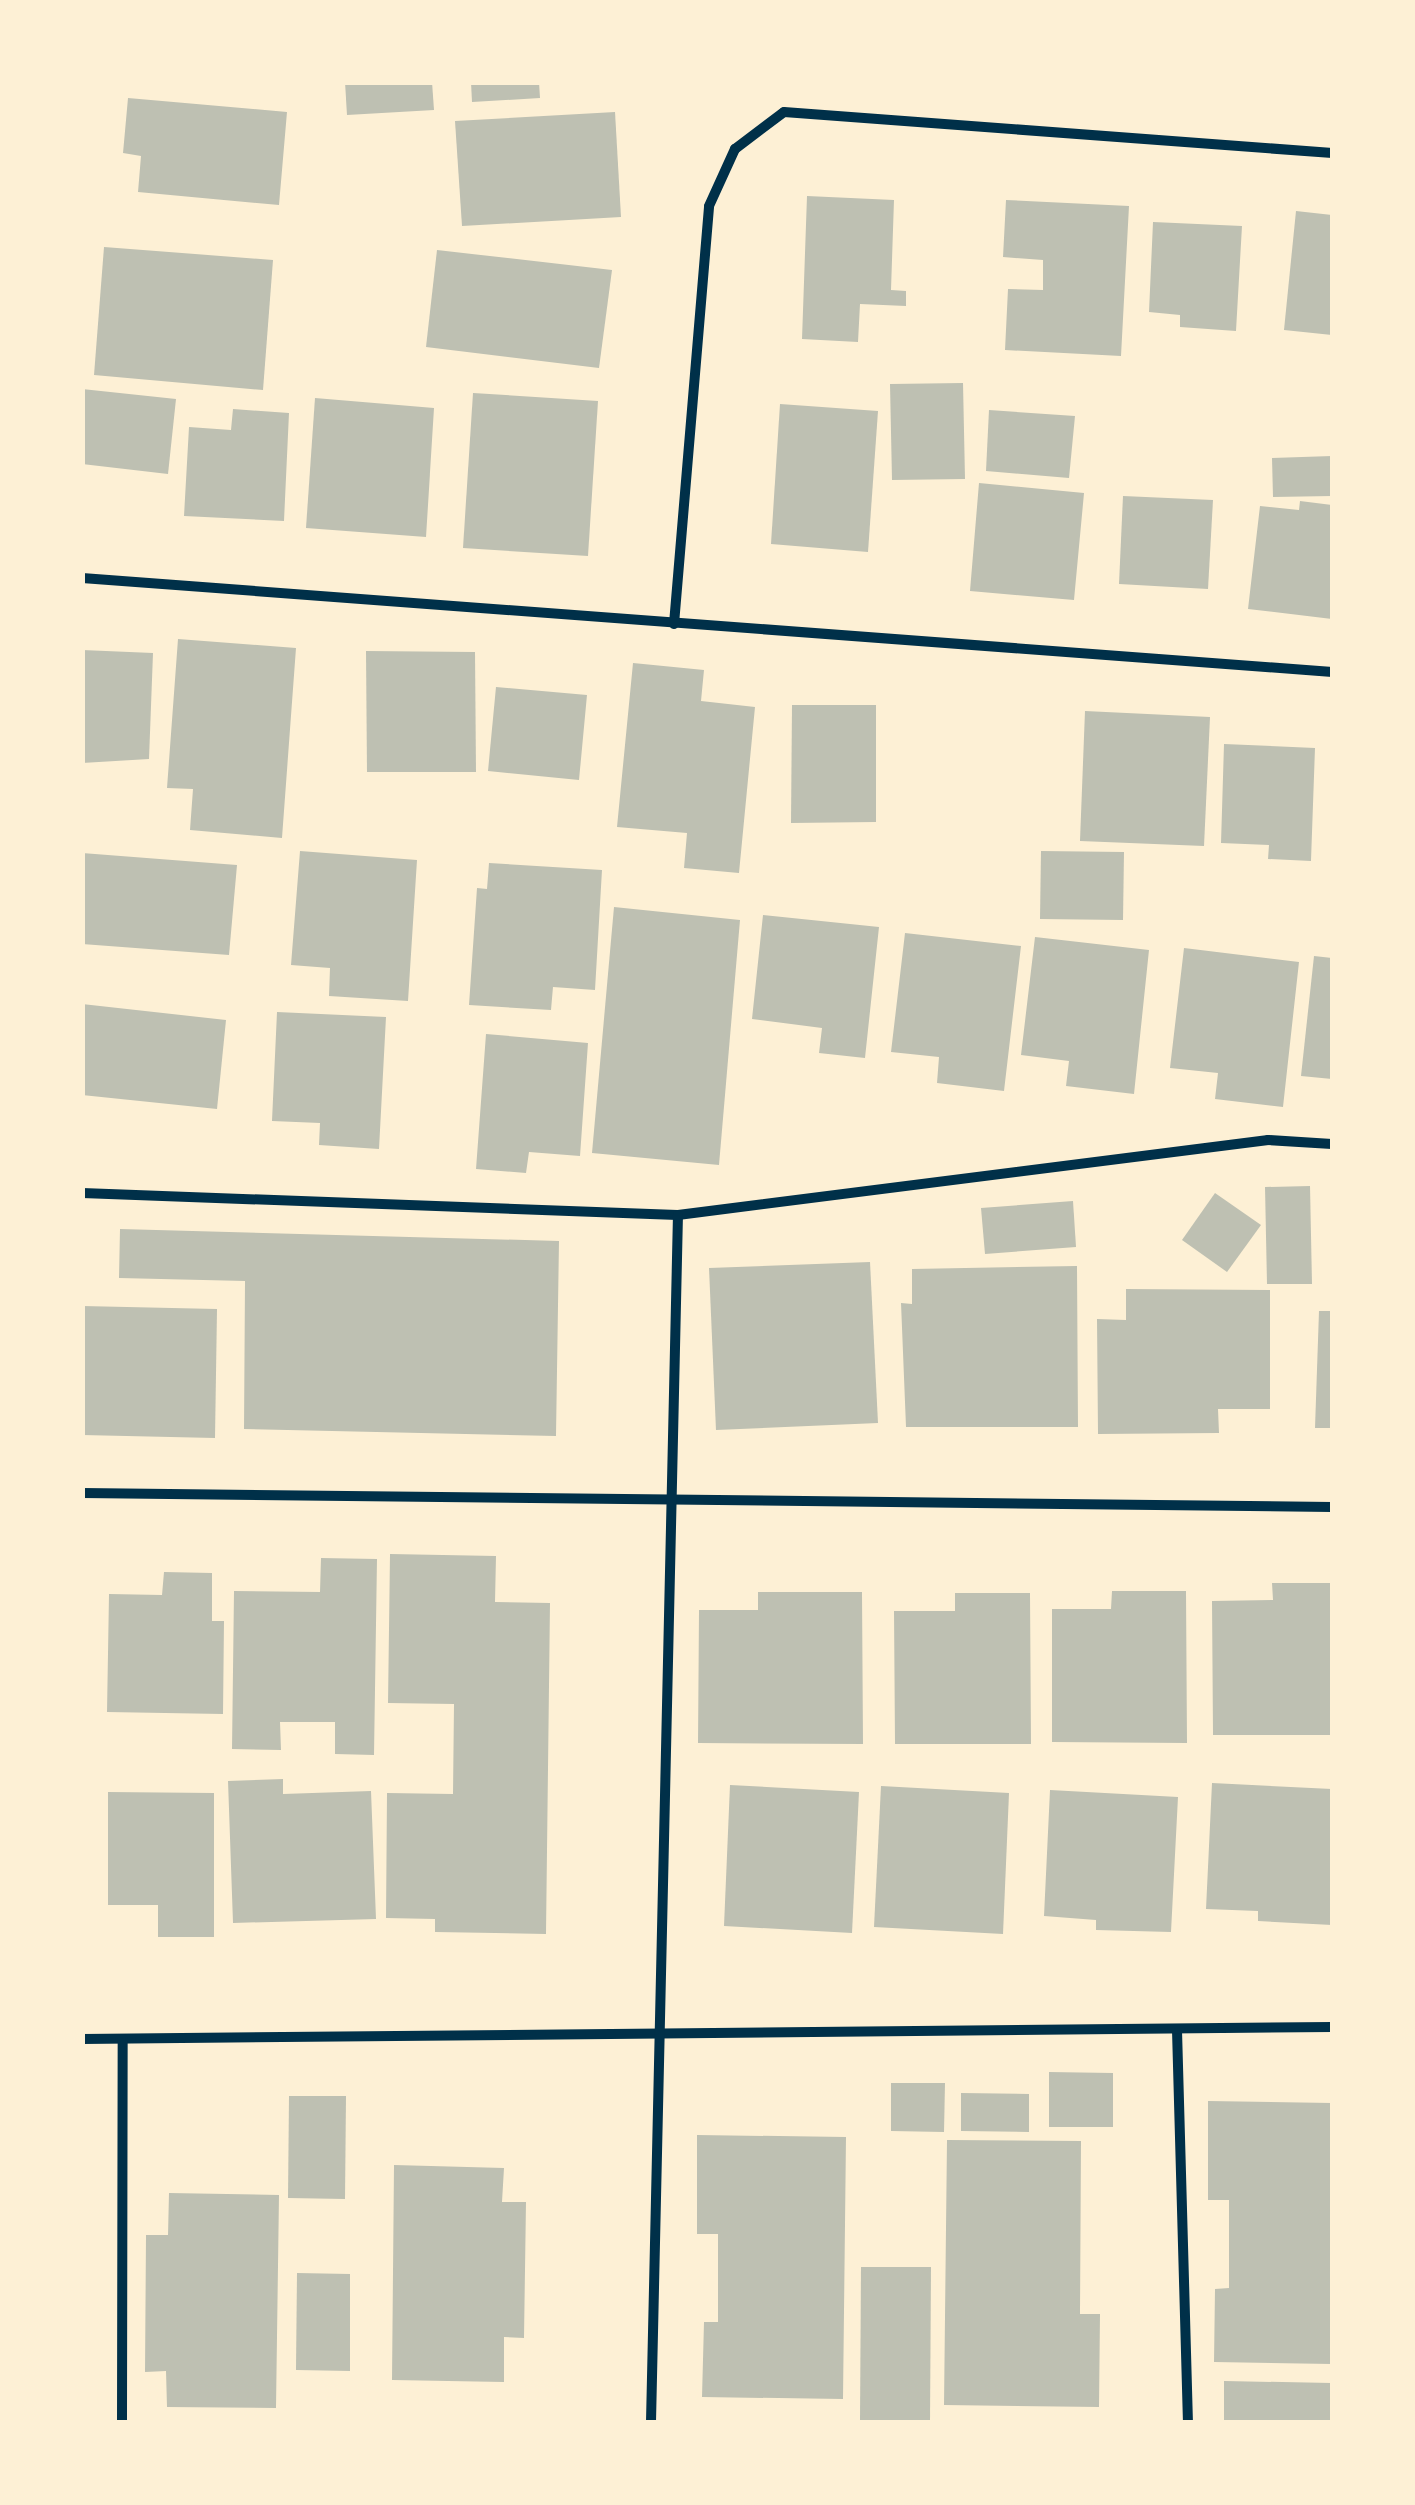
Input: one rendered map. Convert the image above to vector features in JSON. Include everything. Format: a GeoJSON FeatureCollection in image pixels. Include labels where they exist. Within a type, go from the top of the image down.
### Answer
{"type":"FeatureCollection","features":[{"type":"Feature","properties":{"kind":"street"},"geometry":{"type":"LineString","coordinates":[[674,624],[709,206],[736,149],[784,112],[1332,153]]}},
{"type":"Feature","properties":{"kind":"street"},"geometry":{"type":"LineString","coordinates":[[82,578],[1332,672]]}},
{"type":"Feature","properties":{"kind":"street"},"geometry":{"type":"LineString","coordinates":[[82,1193],[678,1215],[1268,1140],[1332,1144]]}},
{"type":"Feature","properties":{"kind":"street"},"geometry":{"type":"LineString","coordinates":[[651,2422],[678,1215]]}},
{"type":"Feature","properties":{"kind":"street"},"geometry":{"type":"LineString","coordinates":[[82,1494],[1332,1507]]}},
{"type":"Feature","properties":{"kind":"street"},"geometry":{"type":"LineString","coordinates":[[82,2039],[1332,2027]]}},
{"type":"Feature","properties":{"kind":"street"},"geometry":{"type":"LineString","coordinates":[[1177,2030],[1188,2422]]}},
{"type":"Feature","properties":{"kind":"street"},"geometry":{"type":"LineString","coordinates":[[122,2038],[122,2422]]}},
{"type":"Feature","properties":{"kind":"building"},"geometry":{"type":"Polygon","coordinates":[[[345,82],[432,82],[434,110],[347,115],[345,82]]]}},
{"type":"Feature","properties":{"kind":"building"},"geometry":{"type":"Polygon","coordinates":[[[471,82],[539,82],[540,98],[472,102],[471,82]]]}},
{"type":"Feature","properties":{"kind":"building"},"geometry":{"type":"Polygon","coordinates":[[[128,98],[287,112],[279,205],[138,192],[141,156],[123,153],[128,98]]]}},
{"type":"Feature","properties":{"kind":"building"},"geometry":{"type":"Polygon","coordinates":[[[615,112],[621,217],[462,226],[455,121],[615,112]]]}},
{"type":"Feature","properties":{"kind":"building"},"geometry":{"type":"Polygon","coordinates":[[[807,196],[894,200],[891,290],[906,291],[906,306],[860,304],[858,342],[802,339],[807,196]]]}},
{"type":"Feature","properties":{"kind":"building"},"geometry":{"type":"Polygon","coordinates":[[[1006,200],[1129,206],[1121,356],[1005,350],[1008,289],[1043,290],[1043,260],[1003,257],[1006,200]]]}},
{"type":"Feature","properties":{"kind":"building"},"geometry":{"type":"Polygon","coordinates":[[[1296,211],[1332,215],[1332,335],[1284,330],[1296,211]]]}},
{"type":"Feature","properties":{"kind":"building"},"geometry":{"type":"Polygon","coordinates":[[[1153,222],[1242,226],[1236,331],[1180,327],[1180,315],[1149,312],[1153,222]]]}},
{"type":"Feature","properties":{"kind":"building"},"geometry":{"type":"Polygon","coordinates":[[[104,247],[273,260],[263,390],[94,375],[104,247]]]}},
{"type":"Feature","properties":{"kind":"building"},"geometry":{"type":"Polygon","coordinates":[[[437,250],[612,270],[599,368],[426,347],[437,250]]]}},
{"type":"Feature","properties":{"kind":"building"},"geometry":{"type":"Polygon","coordinates":[[[963,383],[965,479],[892,480],[890,384],[963,383]]]}},
{"type":"Feature","properties":{"kind":"building"},"geometry":{"type":"Polygon","coordinates":[[[82,389],[176,399],[168,474],[82,464],[82,389]]]}},
{"type":"Feature","properties":{"kind":"building"},"geometry":{"type":"Polygon","coordinates":[[[473,393],[598,401],[588,556],[463,548],[473,393]]]}},
{"type":"Feature","properties":{"kind":"building"},"geometry":{"type":"Polygon","coordinates":[[[315,398],[434,408],[426,537],[306,528],[315,398]]]}},
{"type":"Feature","properties":{"kind":"building"},"geometry":{"type":"Polygon","coordinates":[[[780,404],[878,411],[868,552],[771,544],[780,404]]]}},
{"type":"Feature","properties":{"kind":"building"},"geometry":{"type":"Polygon","coordinates":[[[233,409],[289,413],[284,521],[184,516],[189,427],[231,430],[233,409]]]}},
{"type":"Feature","properties":{"kind":"building"},"geometry":{"type":"Polygon","coordinates":[[[989,410],[1075,416],[1069,478],[986,471],[989,410]]]}},
{"type":"Feature","properties":{"kind":"building"},"geometry":{"type":"Polygon","coordinates":[[[1332,456],[1332,496],[1273,497],[1272,458],[1332,456]]]}},
{"type":"Feature","properties":{"kind":"building"},"geometry":{"type":"Polygon","coordinates":[[[979,483],[1084,493],[1074,600],[970,591],[979,483]]]}},
{"type":"Feature","properties":{"kind":"building"},"geometry":{"type":"Polygon","coordinates":[[[1123,496],[1213,500],[1208,589],[1119,584],[1123,496]]]}},
{"type":"Feature","properties":{"kind":"building"},"geometry":{"type":"Polygon","coordinates":[[[1300,501],[1332,505],[1332,619],[1248,609],[1260,506],[1299,510],[1300,501]]]}},
{"type":"Feature","properties":{"kind":"building"},"geometry":{"type":"Polygon","coordinates":[[[178,639],[296,648],[282,838],[190,830],[193,789],[167,788],[178,639]]]}},
{"type":"Feature","properties":{"kind":"building"},"geometry":{"type":"Polygon","coordinates":[[[82,650],[153,653],[149,759],[82,763],[82,650]]]}},
{"type":"Feature","properties":{"kind":"building"},"geometry":{"type":"Polygon","coordinates":[[[366,651],[475,652],[476,772],[367,772],[366,651]]]}},
{"type":"Feature","properties":{"kind":"building"},"geometry":{"type":"Polygon","coordinates":[[[633,663],[704,670],[701,701],[755,707],[739,873],[684,868],[687,833],[617,827],[633,663]]]}},
{"type":"Feature","properties":{"kind":"building"},"geometry":{"type":"Polygon","coordinates":[[[496,687],[587,695],[579,780],[488,771],[496,687]]]}},
{"type":"Feature","properties":{"kind":"building"},"geometry":{"type":"Polygon","coordinates":[[[792,705],[876,705],[876,822],[791,823],[792,705]]]}},
{"type":"Feature","properties":{"kind":"building"},"geometry":{"type":"Polygon","coordinates":[[[1085,711],[1210,717],[1204,846],[1080,841],[1085,711]]]}},
{"type":"Feature","properties":{"kind":"building"},"geometry":{"type":"Polygon","coordinates":[[[1224,744],[1315,748],[1311,861],[1268,859],[1269,845],[1221,843],[1224,744]]]}},
{"type":"Feature","properties":{"kind":"building"},"geometry":{"type":"Polygon","coordinates":[[[300,851],[417,860],[408,1001],[329,996],[330,968],[291,965],[300,851]]]}},
{"type":"Feature","properties":{"kind":"building"},"geometry":{"type":"Polygon","coordinates":[[[1041,851],[1124,852],[1123,920],[1040,919],[1041,851]]]}},
{"type":"Feature","properties":{"kind":"building"},"geometry":{"type":"Polygon","coordinates":[[[82,853],[237,865],[229,955],[82,944],[82,853]]]}},
{"type":"Feature","properties":{"kind":"building"},"geometry":{"type":"Polygon","coordinates":[[[489,863],[602,870],[595,990],[553,987],[551,1010],[469,1005],[477,888],[487,889],[489,863]]]}},
{"type":"Feature","properties":{"kind":"building"},"geometry":{"type":"Polygon","coordinates":[[[614,907],[740,920],[719,1165],[592,1153],[614,907]]]}},
{"type":"Feature","properties":{"kind":"building"},"geometry":{"type":"Polygon","coordinates":[[[763,915],[879,927],[865,1058],[819,1053],[822,1028],[752,1019],[763,915]]]}},
{"type":"Feature","properties":{"kind":"building"},"geometry":{"type":"Polygon","coordinates":[[[905,933],[1021,946],[1004,1091],[937,1083],[939,1057],[891,1052],[905,933]]]}},
{"type":"Feature","properties":{"kind":"building"},"geometry":{"type":"Polygon","coordinates":[[[1035,937],[1149,950],[1134,1094],[1066,1086],[1069,1061],[1021,1055],[1035,937]]]}},
{"type":"Feature","properties":{"kind":"building"},"geometry":{"type":"Polygon","coordinates":[[[1184,948],[1299,962],[1283,1107],[1215,1099],[1218,1073],[1170,1068],[1184,948]]]}},
{"type":"Feature","properties":{"kind":"building"},"geometry":{"type":"Polygon","coordinates":[[[1314,956],[1332,958],[1332,1079],[1301,1076],[1314,956]]]}},
{"type":"Feature","properties":{"kind":"building"},"geometry":{"type":"Polygon","coordinates":[[[82,1004],[226,1020],[217,1109],[82,1095],[82,1004]]]}},
{"type":"Feature","properties":{"kind":"building"},"geometry":{"type":"Polygon","coordinates":[[[277,1012],[386,1017],[379,1149],[319,1145],[320,1123],[272,1121],[277,1012]]]}},
{"type":"Feature","properties":{"kind":"building"},"geometry":{"type":"Polygon","coordinates":[[[486,1034],[588,1043],[580,1156],[529,1152],[526,1173],[476,1169],[486,1034]]]}},
{"type":"Feature","properties":{"kind":"building"},"geometry":{"type":"Polygon","coordinates":[[[1310,1186],[1312,1284],[1267,1284],[1265,1187],[1310,1186]]]}},
{"type":"Feature","properties":{"kind":"building"},"geometry":{"type":"Polygon","coordinates":[[[1215,1193],[1261,1225],[1227,1272],[1182,1240],[1215,1193]]]}},
{"type":"Feature","properties":{"kind":"building"},"geometry":{"type":"Polygon","coordinates":[[[1073,1201],[1076,1247],[985,1254],[981,1208],[1073,1201]]]}},
{"type":"Feature","properties":{"kind":"building"},"geometry":{"type":"Polygon","coordinates":[[[120,1229],[559,1241],[556,1436],[244,1429],[245,1281],[119,1278],[120,1229]]]}},
{"type":"Feature","properties":{"kind":"building"},"geometry":{"type":"Polygon","coordinates":[[[870,1262],[878,1423],[716,1430],[709,1268],[870,1262]]]}},
{"type":"Feature","properties":{"kind":"building"},"geometry":{"type":"Polygon","coordinates":[[[1077,1266],[1078,1427],[906,1427],[901,1303],[912,1304],[912,1269],[1077,1266]]]}},
{"type":"Feature","properties":{"kind":"building"},"geometry":{"type":"Polygon","coordinates":[[[1126,1289],[1270,1290],[1270,1409],[1218,1409],[1219,1433],[1098,1434],[1097,1319],[1126,1320],[1126,1289]]]}},
{"type":"Feature","properties":{"kind":"building"},"geometry":{"type":"Polygon","coordinates":[[[82,1306],[217,1309],[215,1438],[82,1435],[82,1306]]]}},
{"type":"Feature","properties":{"kind":"building"},"geometry":{"type":"Polygon","coordinates":[[[1319,1311],[1332,1311],[1332,1428],[1315,1428],[1319,1311]]]}},
{"type":"Feature","properties":{"kind":"building"},"geometry":{"type":"Polygon","coordinates":[[[390,1554],[496,1556],[495,1602],[550,1603],[546,1934],[435,1932],[435,1919],[386,1918],[387,1793],[453,1794],[454,1704],[388,1703],[390,1554]]]}},
{"type":"Feature","properties":{"kind":"building"},"geometry":{"type":"Polygon","coordinates":[[[321,1558],[377,1559],[374,1755],[335,1754],[335,1722],[280,1722],[281,1750],[232,1749],[234,1591],[320,1592],[321,1558]]]}},
{"type":"Feature","properties":{"kind":"building"},"geometry":{"type":"Polygon","coordinates":[[[164,1572],[212,1573],[212,1621],[224,1621],[223,1714],[107,1712],[109,1594],[162,1595],[164,1572]]]}},
{"type":"Feature","properties":{"kind":"building"},"geometry":{"type":"Polygon","coordinates":[[[1272,1583],[1332,1583],[1332,1735],[1213,1735],[1212,1601],[1273,1600],[1272,1583]]]}},
{"type":"Feature","properties":{"kind":"building"},"geometry":{"type":"Polygon","coordinates":[[[1112,1591],[1186,1591],[1187,1743],[1052,1742],[1052,1609],[1111,1609],[1112,1591]]]}},
{"type":"Feature","properties":{"kind":"building"},"geometry":{"type":"Polygon","coordinates":[[[758,1592],[862,1592],[863,1744],[698,1743],[699,1610],[758,1610],[758,1592]]]}},
{"type":"Feature","properties":{"kind":"building"},"geometry":{"type":"Polygon","coordinates":[[[955,1593],[1030,1593],[1031,1744],[895,1744],[894,1611],[955,1611],[955,1593]]]}},
{"type":"Feature","properties":{"kind":"building"},"geometry":{"type":"Polygon","coordinates":[[[283,1779],[283,1794],[371,1791],[376,1919],[233,1923],[228,1781],[283,1779]]]}},
{"type":"Feature","properties":{"kind":"building"},"geometry":{"type":"Polygon","coordinates":[[[1212,1783],[1332,1789],[1332,1925],[1258,1921],[1258,1911],[1206,1909],[1212,1783]]]}},
{"type":"Feature","properties":{"kind":"building"},"geometry":{"type":"Polygon","coordinates":[[[730,1785],[859,1792],[852,1933],[724,1926],[730,1785]]]}},
{"type":"Feature","properties":{"kind":"building"},"geometry":{"type":"Polygon","coordinates":[[[881,1786],[1009,1793],[1003,1934],[874,1927],[881,1786]]]}},
{"type":"Feature","properties":{"kind":"building"},"geometry":{"type":"Polygon","coordinates":[[[1050,1790],[1178,1797],[1171,1932],[1096,1930],[1096,1920],[1044,1916],[1050,1790]]]}},
{"type":"Feature","properties":{"kind":"building"},"geometry":{"type":"Polygon","coordinates":[[[108,1792],[214,1793],[214,1937],[158,1937],[158,1905],[108,1905],[108,1792]]]}},
{"type":"Feature","properties":{"kind":"building"},"geometry":{"type":"Polygon","coordinates":[[[1049,2072],[1113,2073],[1113,2127],[1049,2127],[1049,2072]]]}},
{"type":"Feature","properties":{"kind":"building"},"geometry":{"type":"Polygon","coordinates":[[[891,2083],[945,2083],[944,2132],[891,2131],[891,2083]]]}},
{"type":"Feature","properties":{"kind":"building"},"geometry":{"type":"Polygon","coordinates":[[[961,2093],[1029,2094],[1029,2132],[961,2131],[961,2093]]]}},
{"type":"Feature","properties":{"kind":"building"},"geometry":{"type":"Polygon","coordinates":[[[289,2096],[346,2096],[345,2199],[288,2198],[289,2096]]]}},
{"type":"Feature","properties":{"kind":"building"},"geometry":{"type":"Polygon","coordinates":[[[1208,2101],[1332,2103],[1332,2364],[1214,2362],[1215,2289],[1229,2288],[1229,2200],[1208,2200],[1208,2101]]]}},
{"type":"Feature","properties":{"kind":"building"},"geometry":{"type":"Polygon","coordinates":[[[697,2135],[846,2137],[843,2399],[702,2397],[704,2322],[718,2322],[718,2234],[697,2234],[697,2135]]]}},
{"type":"Feature","properties":{"kind":"building"},"geometry":{"type":"Polygon","coordinates":[[[947,2140],[1081,2141],[1080,2314],[1100,2314],[1099,2407],[944,2405],[947,2140]]]}},
{"type":"Feature","properties":{"kind":"building"},"geometry":{"type":"Polygon","coordinates":[[[394,2165],[504,2168],[502,2202],[526,2202],[524,2338],[504,2337],[504,2382],[392,2380],[394,2165]]]}},
{"type":"Feature","properties":{"kind":"building"},"geometry":{"type":"Polygon","coordinates":[[[169,2193],[279,2195],[276,2408],[167,2407],[166,2371],[145,2372],[146,2235],[168,2235],[169,2193]]]}},
{"type":"Feature","properties":{"kind":"building"},"geometry":{"type":"Polygon","coordinates":[[[861,2267],[931,2267],[930,2422],[860,2420],[861,2267]]]}},
{"type":"Feature","properties":{"kind":"building"},"geometry":{"type":"Polygon","coordinates":[[[297,2273],[350,2274],[350,2371],[296,2370],[297,2273]]]}},
{"type":"Feature","properties":{"kind":"building"},"geometry":{"type":"Polygon","coordinates":[[[1224,2381],[1332,2383],[1332,2422],[1224,2422],[1224,2381]]]}}]}
